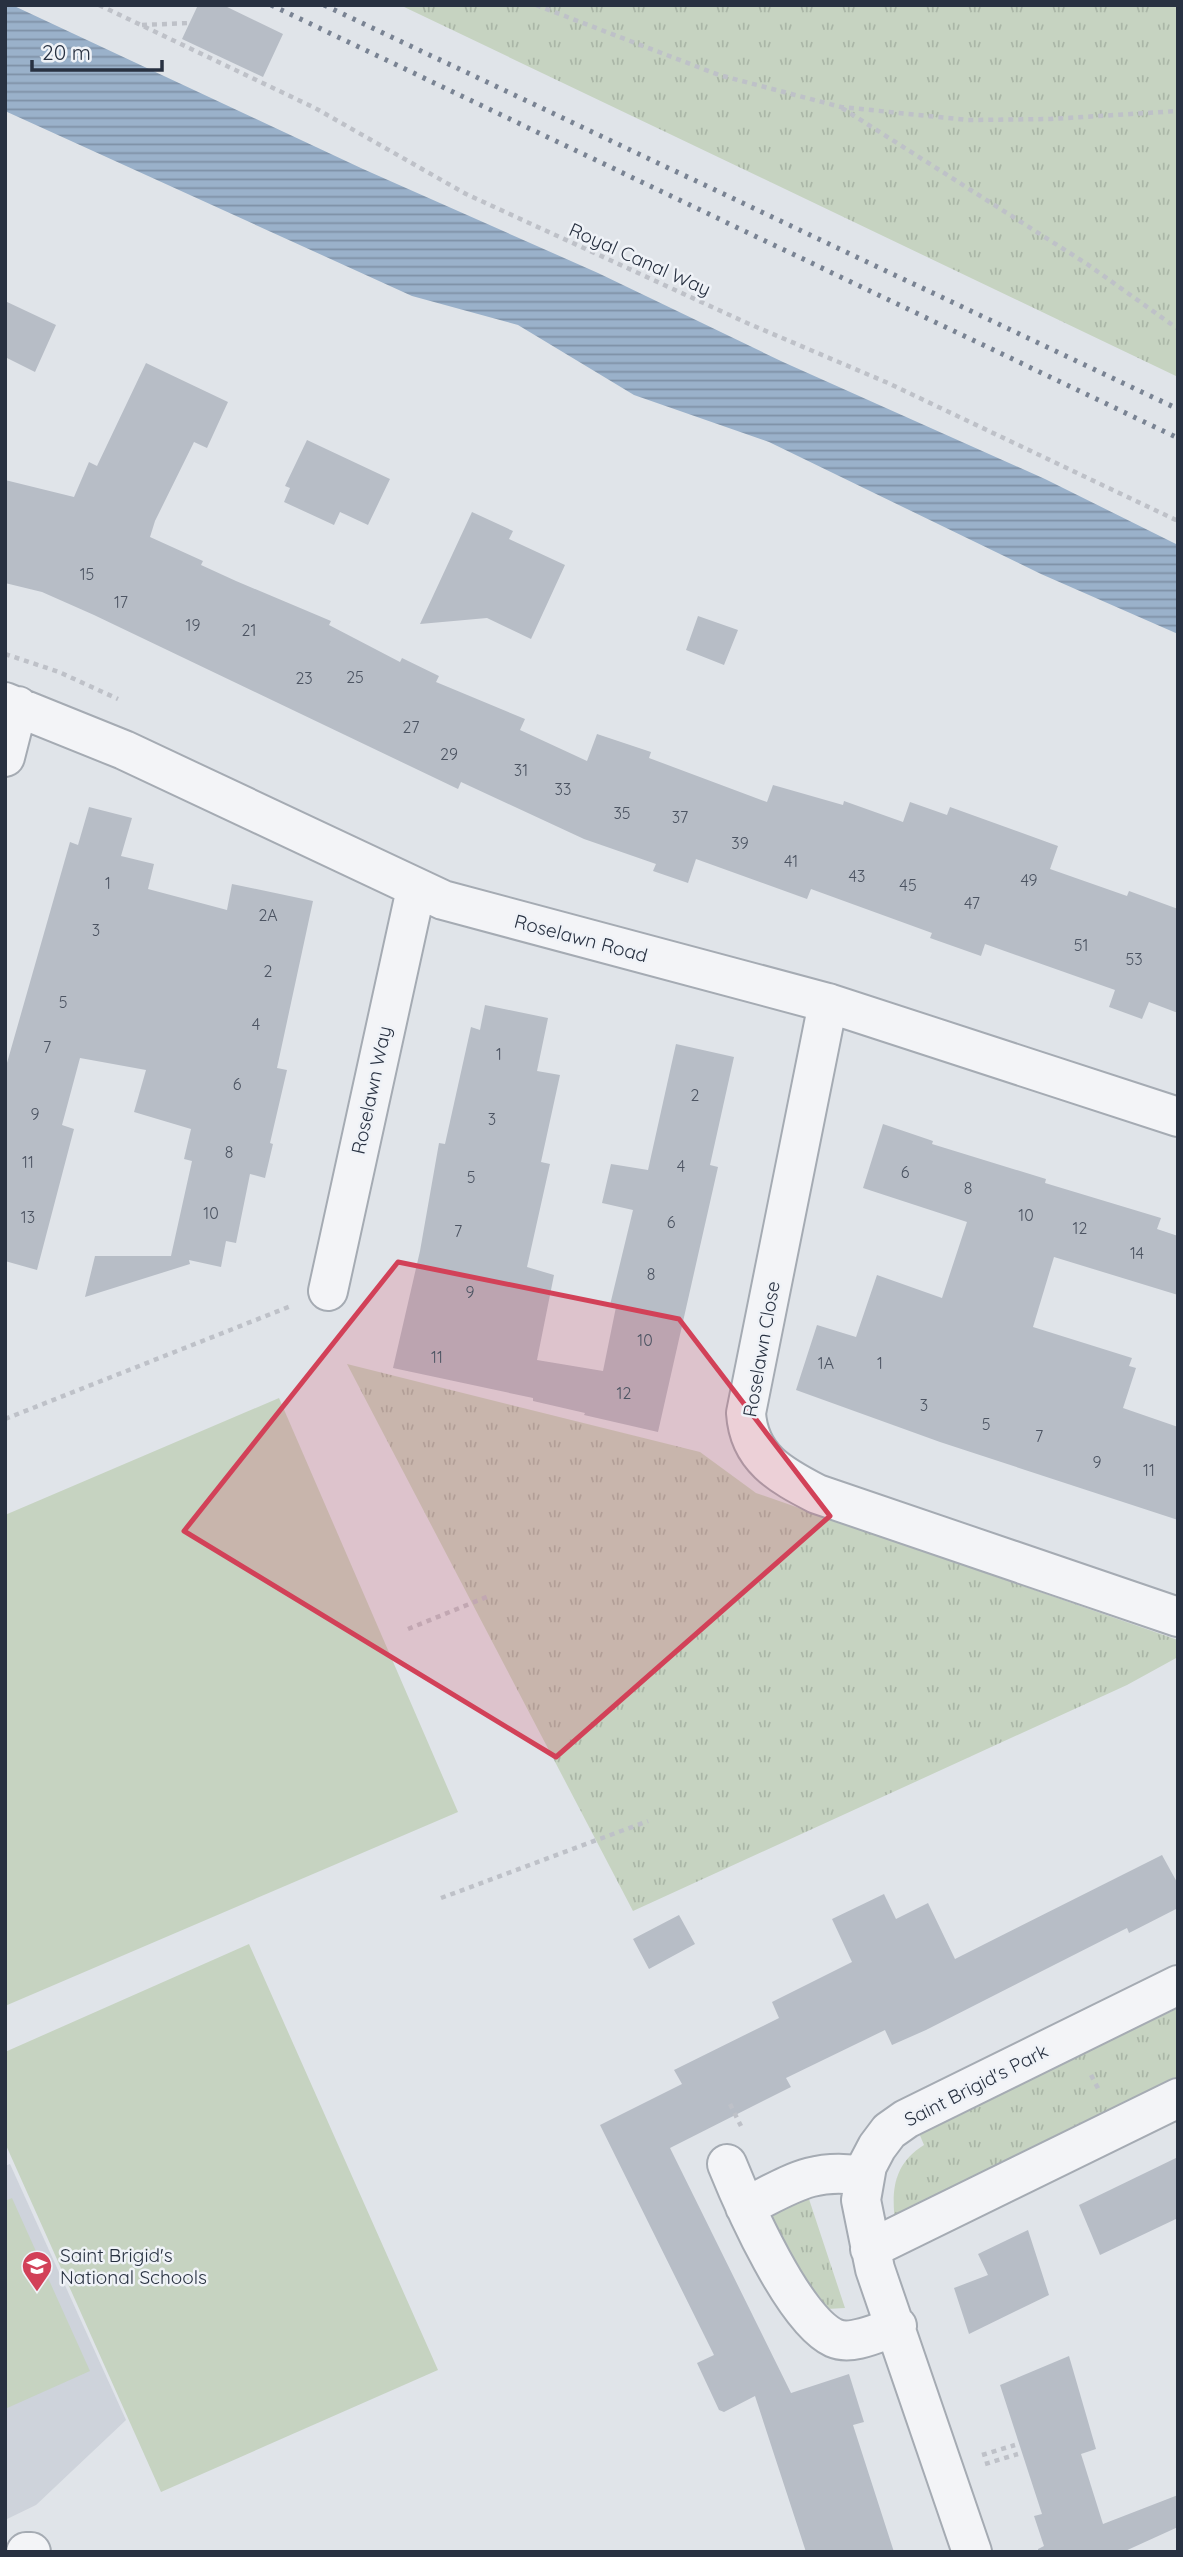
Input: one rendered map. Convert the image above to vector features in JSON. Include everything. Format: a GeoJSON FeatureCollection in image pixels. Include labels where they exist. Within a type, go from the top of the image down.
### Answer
{"type":"FeatureCollection","features":[{"type":"Feature","properties":{"kind":"street"},"geometry":{"type":"LineString","coordinates":[[5,757],[12,704]]}},
{"type":"Feature","properties":{"kind":"street","name":"Roselawn Road"},"geometry":{"type":"LineString","coordinates":[[12,704],[124,750],[416,889],[464,906],[828,1003],[1178,1117]]}},
{"type":"Feature","properties":{"kind":"street","name":"Roselawn Way"},"geometry":{"type":"LineString","coordinates":[[328,1291],[416,889]]}},
{"type":"Feature","properties":{"kind":"street","name":"Roselawn Close"},"geometry":{"type":"LineString","coordinates":[[828,1003],[746,1413],[752,1446],[791,1481],[817,1494],[1178,1617]]}},
{"type":"Feature","properties":{"kind":"street","name":"Saint Brigid's Park"},"geometry":{"type":"LineString","coordinates":[[972,2552],[870,2249],[861,2200],[864,2176],[889,2130],[906,2119],[1178,1985]]}},
{"type":"Feature","properties":{"kind":"street"},"geometry":{"type":"LineString","coordinates":[[870,2249],[1178,2098]]}},
{"type":"Feature","properties":{"kind":"street"},"geometry":{"type":"LineString","coordinates":[[727,2164],[745,2207],[779,2270],[812,2322],[835,2339],[852,2340],[897,2326]]}},
{"type":"Feature","properties":{"kind":"street"},"geometry":{"type":"LineString","coordinates":[[745,2207],[810,2177],[834,2171],[864,2176]]}},
{"type":"Feature","properties":{"kind":"path","name":"Royal Canal Way"},"geometry":{"type":"LineString","coordinates":[[99,5],[316,108],[466,194],[735,318],[888,383],[1178,521]]}},
{"type":"Feature","properties":{"kind":"path"},"geometry":{"type":"LineString","coordinates":[[536,5],[719,75],[841,107],[968,120],[1089,118],[1178,111]]}},
{"type":"Feature","properties":{"kind":"path"},"geometry":{"type":"LineString","coordinates":[[141,25],[190,23]]}},
{"type":"Feature","properties":{"kind":"path"},"geometry":{"type":"LineString","coordinates":[[841,107],[1087,264],[1178,329]]}},
{"type":"Feature","properties":{"kind":"path"},"geometry":{"type":"LineString","coordinates":[[5,654],[59,672],[122,701]]}},
{"type":"Feature","properties":{"kind":"path"},"geometry":{"type":"LineString","coordinates":[[5,1419],[328,1291]]}},
{"type":"Feature","properties":{"kind":"path"},"geometry":{"type":"LineString","coordinates":[[408,1629],[489,1596]]}},
{"type":"Feature","properties":{"kind":"path"},"geometry":{"type":"LineString","coordinates":[[441,1898],[648,1821]]}},
{"type":"Feature","properties":{"kind":"path"},"geometry":{"type":"LineString","coordinates":[[1071,2036],[1118,2127]]}},
{"type":"Feature","properties":{"kind":"path"},"geometry":{"type":"LineString","coordinates":[[978,2456],[1015,2445]]}},
{"type":"Feature","properties":{"kind":"path"},"geometry":{"type":"LineString","coordinates":[[981,2465],[1018,2454]]}},
{"type":"Feature","properties":{"kind":"highlighted area"},"geometry":{"type":"Polygon","coordinates":[[[398,1262],[679,1319],[830,1516],[556,1757],[184,1531],[398,1262]]]}},
{"type":"Feature","properties":{"kind":"shaded area","name":"Saint Brigid's National Schools"},"geometry":{"type":"Polygon","coordinates":[[[10,2164],[126,2420],[36,2505],[5,2520],[5,2166],[10,2164]]]}},
{"type":"Feature","properties":{"kind":"green space"},"geometry":{"type":"Polygon","coordinates":[[[400,5],[1178,5],[1178,377],[400,5]]]}},
{"type":"Feature","properties":{"kind":"green space"},"geometry":{"type":"Polygon","coordinates":[[[347,1364],[700,1452],[756,1493],[1178,1640],[1178,1657],[1127,1685],[633,1911],[347,1364]]]}},
{"type":"Feature","properties":{"kind":"green space"},"geometry":{"type":"Polygon","coordinates":[[[279,1398],[458,1812],[5,2006],[5,1515],[279,1398]]]}},
{"type":"Feature","properties":{"kind":"green space"},"geometry":{"type":"Polygon","coordinates":[[[249,1944],[438,2370],[161,2492],[5,2143],[5,2052],[249,1944]]]}},
{"type":"Feature","properties":{"kind":"green space"},"geometry":{"type":"Polygon","coordinates":[[[1178,2008],[1178,2085],[895,2221],[897,2177],[907,2160],[924,2145],[919,2133],[1178,2008]]]}},
{"type":"Feature","properties":{"kind":"green space"},"geometry":{"type":"Polygon","coordinates":[[[805,2187],[845,2308],[827,2309],[804,2281],[765,2209],[805,2187]]]}},
{"type":"Feature","properties":{"kind":"green space"},"geometry":{"type":"Polygon","coordinates":[[[12,2198],[90,2371],[5,2409],[5,2201],[12,2198]]]}},
{"type":"Feature","properties":{"kind":"water"},"geometry":{"type":"Polygon","coordinates":[[[5,5],[12,5],[363,169],[598,273],[783,362],[1045,479],[1178,545],[1178,634],[1041,574],[769,442],[634,395],[518,325],[412,296],[5,111],[5,5]]]}},
{"type":"Feature","properties":{"kind":"building"},"geometry":{"type":"Polygon","coordinates":[[[198,5],[223,5],[283,34],[263,77],[182,39],[198,5]]]}},
{"type":"Feature","properties":{"kind":"building"},"geometry":{"type":"Polygon","coordinates":[[[5,301],[56,325],[35,372],[5,357],[5,301]]]}},
{"type":"Feature","properties":{"kind":"building"},"geometry":{"type":"Polygon","coordinates":[[[146,363],[228,402],[207,448],[194,442],[155,521],[150,537],[203,561],[201,565],[331,621],[329,625],[400,662],[402,658],[439,676],[436,682],[525,719],[520,730],[587,761],[597,734],[651,752],[649,758],[767,802],[773,785],[843,805],[844,801],[903,822],[910,802],[947,815],[950,807],[1058,846],[1050,869],[1127,896],[1129,891],[1178,909],[1178,1013],[1149,1002],[1142,1019],[1109,1007],[1115,990],[985,944],[981,956],[930,938],[932,933],[811,889],[807,899],[696,859],[688,883],[653,871],[656,864],[584,839],[461,782],[458,789],[94,615],[42,592],[5,583],[5,480],[74,497],[89,462],[97,466],[146,363]]]}},
{"type":"Feature","properties":{"kind":"building"},"geometry":{"type":"Polygon","coordinates":[[[307,440],[390,479],[368,525],[340,512],[334,525],[284,502],[290,488],[285,486],[307,440]]]}},
{"type":"Feature","properties":{"kind":"building"},"geometry":{"type":"Polygon","coordinates":[[[472,512],[513,531],[509,539],[565,565],[531,639],[487,618],[420,624],[472,512]]]}},
{"type":"Feature","properties":{"kind":"building"},"geometry":{"type":"Polygon","coordinates":[[[698,616],[738,630],[724,665],[686,650],[698,616]]]}},
{"type":"Feature","properties":{"kind":"building"},"geometry":{"type":"Polygon","coordinates":[[[89,807],[132,818],[121,856],[154,864],[148,889],[227,910],[232,884],[313,901],[277,1068],[287,1070],[270,1143],[273,1144],[265,1178],[250,1174],[236,1243],[226,1241],[221,1267],[189,1260],[190,1264],[85,1297],[95,1256],[171,1256],[192,1161],[184,1159],[191,1129],[134,1112],[146,1070],[80,1058],[62,1125],[74,1129],[37,1270],[5,1261],[5,1070],[70,842],[78,845],[89,807]]]}},
{"type":"Feature","properties":{"kind":"building"},"geometry":{"type":"Polygon","coordinates":[[[485,1005],[548,1018],[537,1071],[560,1075],[541,1162],[550,1164],[527,1267],[554,1275],[537,1360],[603,1371],[616,1307],[610,1305],[633,1210],[602,1203],[611,1164],[648,1170],[676,1044],[734,1057],[710,1165],[718,1167],[658,1432],[584,1415],[585,1413],[533,1401],[533,1398],[393,1368],[420,1251],[439,1143],[445,1144],[471,1027],[480,1030],[485,1005]]]}},
{"type":"Feature","properties":{"kind":"building"},"geometry":{"type":"Polygon","coordinates":[[[883,1124],[933,1141],[932,1144],[1046,1179],[1045,1183],[1161,1218],[1157,1229],[1178,1236],[1178,1295],[1054,1257],[1033,1327],[1132,1358],[1129,1366],[1136,1368],[1123,1408],[1178,1427],[1178,1520],[940,1442],[796,1390],[817,1325],[856,1337],[877,1275],[942,1298],[967,1222],[863,1188],[883,1124]]]}},
{"type":"Feature","properties":{"kind":"building"},"geometry":{"type":"Polygon","coordinates":[[[1162,1855],[1178,1884],[1178,1908],[1129,1933],[1127,1928],[892,2045],[885,2030],[786,2078],[791,2087],[670,2148],[791,2393],[849,2374],[864,2422],[853,2425],[894,2552],[806,2552],[755,2396],[724,2412],[719,2410],[697,2363],[714,2355],[600,2125],[682,2084],[674,2070],[779,2018],[772,2002],[852,1962],[832,1919],[884,1894],[896,1919],[928,1903],[955,1959],[1162,1855]]]}},
{"type":"Feature","properties":{"kind":"building"},"geometry":{"type":"Polygon","coordinates":[[[679,1915],[695,1944],[649,1969],[633,1939],[679,1915]]]}},
{"type":"Feature","properties":{"kind":"building"},"geometry":{"type":"Polygon","coordinates":[[[1178,2157],[1178,2218],[1100,2255],[1079,2205],[1178,2157]]]}},
{"type":"Feature","properties":{"kind":"building"},"geometry":{"type":"Polygon","coordinates":[[[1028,2230],[1049,2295],[969,2334],[954,2288],[988,2275],[978,2254],[1028,2230]]]}},
{"type":"Feature","properties":{"kind":"building"},"geometry":{"type":"Polygon","coordinates":[[[1069,2356],[1096,2449],[1081,2454],[1103,2524],[1178,2495],[1178,2527],[1123,2552],[1038,2552],[1038,2549],[1044,2546],[1034,2516],[1042,2514],[1000,2385],[1069,2356]]]}},
{"type":"Feature","properties":{"kind":"railway"},"geometry":{"type":"LineString","coordinates":[[271,5],[1178,438]]}},
{"type":"Feature","properties":{"kind":"railway"},"geometry":{"type":"LineString","coordinates":[[324,5],[1178,409]]}},
{"type":"Feature","properties":{"kind":"place","name":"Saint Brigid's National Schools"},"geometry":{"type":"Point","coordinates":[37,2293]}}]}
